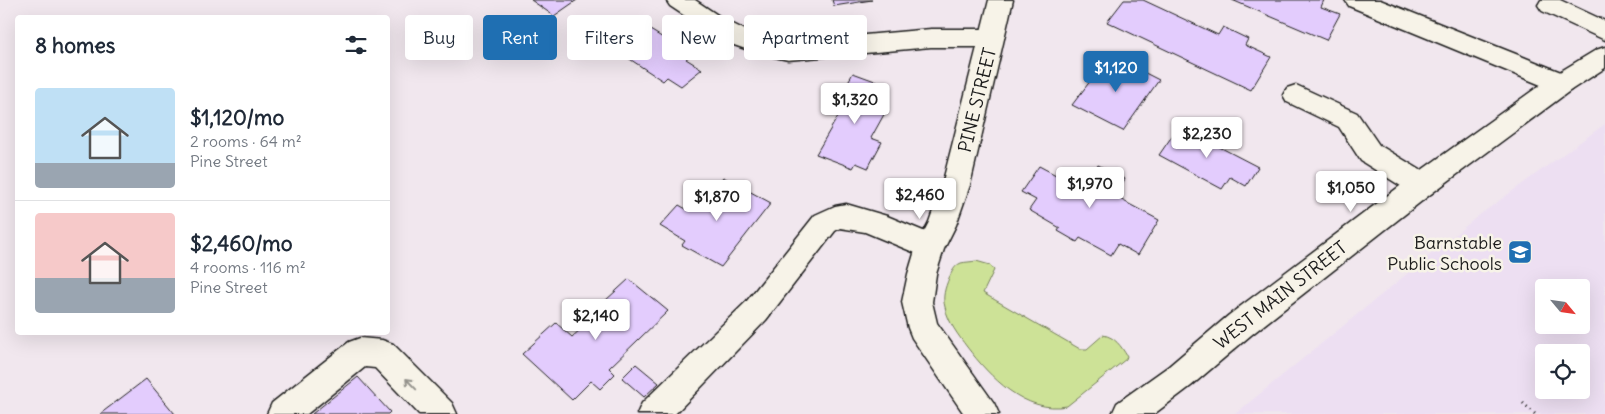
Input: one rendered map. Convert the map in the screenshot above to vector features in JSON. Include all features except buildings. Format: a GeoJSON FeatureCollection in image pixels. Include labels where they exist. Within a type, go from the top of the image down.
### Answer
{"type":"FeatureCollection","features":[{"type":"Feature","properties":{"kind":"main road"},"geometry":{"type":"LineString","coordinates":[[678,0],[727,33],[765,48],[788,51],[931,38],[992,38]]}},
{"type":"Feature","properties":{"kind":"main road","name":"PINE STREET"},"geometry":{"type":"LineString","coordinates":[[983,414],[923,328],[917,302],[922,274],[930,247],[942,225],[956,185],[1001,0]]}},
{"type":"Feature","properties":{"kind":"main road"},"geometry":{"type":"LineString","coordinates":[[1357,0],[1562,83]]}},
{"type":"Feature","properties":{"kind":"main road"},"geometry":{"type":"LineString","coordinates":[[1550,5],[1605,31]]}},
{"type":"Feature","properties":{"kind":"main road","name":"WEST MAIN STREET"},"geometry":{"type":"LineString","coordinates":[[1128,414],[1180,376],[1240,325],[1422,185],[1562,83],[1605,56]]}},
{"type":"Feature","properties":{"kind":"main road"},"geometry":{"type":"LineString","coordinates":[[1296,95],[1348,120],[1370,153],[1422,185]]}},
{"type":"Feature","properties":{"kind":"main road"},"geometry":{"type":"LineString","coordinates":[[653,414],[756,311],[825,223],[833,218],[847,216],[863,220],[930,247]]}},
{"type":"Feature","properties":{"kind":"main road"},"geometry":{"type":"LineString","coordinates":[[283,414],[360,352],[382,354],[441,414]]}},
{"type":"Feature","properties":{"kind":"path"},"geometry":{"type":"LineString","coordinates":[[1523,403],[1535,414]]}},
{"type":"Feature","properties":{"kind":"shaded area","name":"Barnstable Public Schools"},"geometry":{"type":"Polygon","coordinates":[[[1605,124],[1605,414],[1235,414],[1478,216],[1605,124]]]}},
{"type":"Feature","properties":{"kind":"green space"},"geometry":{"type":"Polygon","coordinates":[[[976,261],[990,265],[994,270],[983,293],[1080,349],[1087,349],[1103,335],[1111,338],[1127,356],[1126,359],[1067,406],[1052,407],[1037,404],[1023,399],[1010,391],[986,370],[976,358],[957,333],[946,313],[944,292],[952,271],[961,263],[976,261]]]}},
{"type":"Feature","properties":{"kind":"place","name":"Barnstable Public Schools"},"geometry":{"type":"Point","coordinates":[1520,252]}}]}
